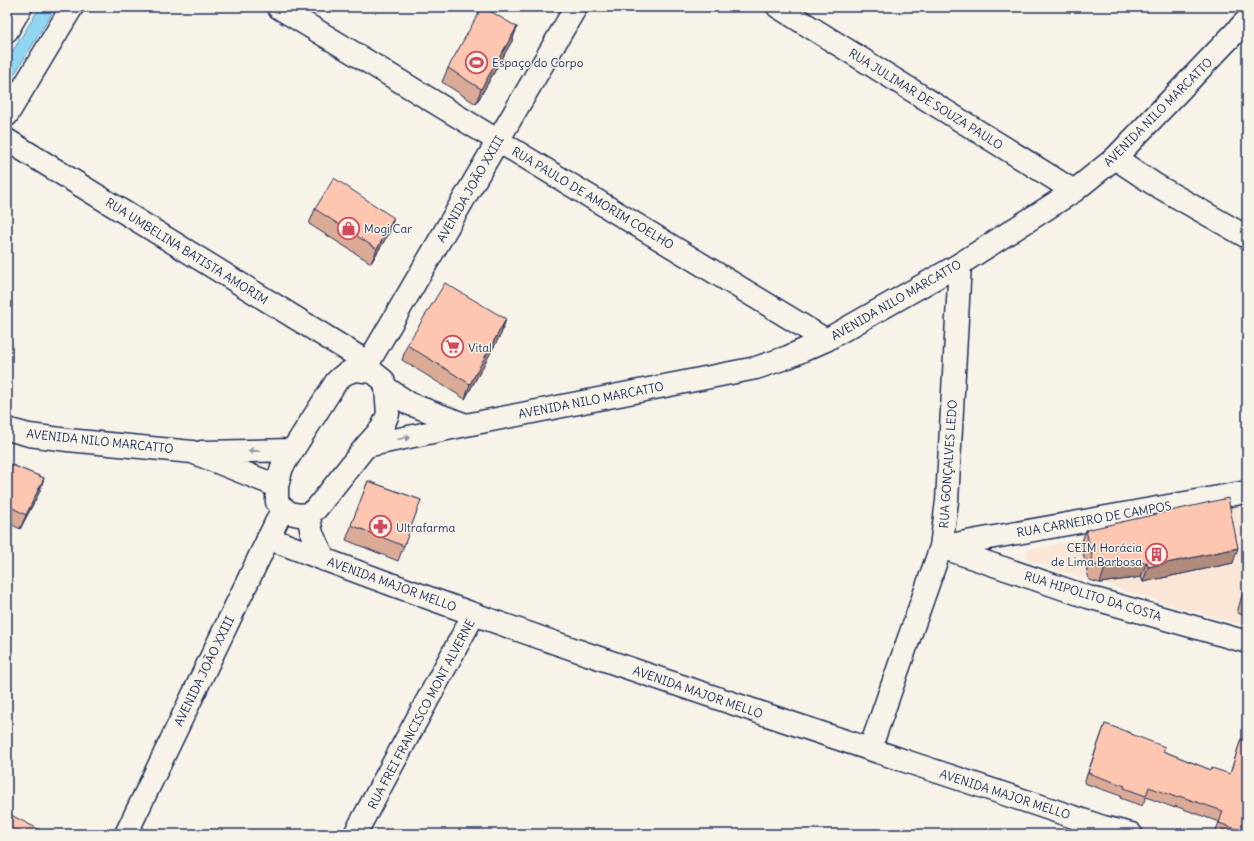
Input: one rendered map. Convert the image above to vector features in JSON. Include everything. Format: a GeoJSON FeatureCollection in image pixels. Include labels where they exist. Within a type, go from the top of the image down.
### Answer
{"type":"FeatureCollection","features":[{"type":"Feature","properties":{"kind":"street"},"geometry":{"type":"LineString","coordinates":[[7,31],[21,7]]}},
{"type":"Feature","properties":{"kind":"street"},"geometry":{"type":"LineString","coordinates":[[7,115],[72,7]]}},
{"type":"Feature","properties":{"kind":"street","name":"RUA PAULO DE AMORIM COELHO"},"geometry":{"type":"LineString","coordinates":[[278,7],[826,340]]}},
{"type":"Feature","properties":{"kind":"street","name":"AVENIDA JOÃO XXIII"},"geometry":{"type":"LineString","coordinates":[[366,366],[576,7]]}},
{"type":"Feature","properties":{"kind":"street","name":"RUA JULIMAR DE SOUZA PAULO"},"geometry":{"type":"LineString","coordinates":[[778,7],[1074,191]]}},
{"type":"Feature","properties":{"kind":"street","name":"AVENIDA NILO MARCATTO"},"geometry":{"type":"LineString","coordinates":[[366,446],[756,368],[788,357],[826,340],[960,264],[1074,191],[1115,158],[1247,20]]}},
{"type":"Feature","properties":{"kind":"street","name":"RUA UMBELINA BATISTA AMORIM"},"geometry":{"type":"LineString","coordinates":[[7,140],[366,366]]}},
{"type":"Feature","properties":{"kind":"street"},"geometry":{"type":"LineString","coordinates":[[1115,158],[1154,184],[1247,237]]}},
{"type":"Feature","properties":{"kind":"street","name":"RUA GONÇALVES LEDO"},"geometry":{"type":"LineString","coordinates":[[870,749],[941,546],[947,501],[960,264]]}},
{"type":"Feature","properties":{"kind":"street"},"geometry":{"type":"LineString","coordinates":[[366,366],[379,376],[386,388],[388,414],[382,428],[366,446],[324,501],[308,514],[294,514],[282,508],[277,502],[276,486],[282,468],[339,378],[347,372],[366,366]]}},
{"type":"Feature","properties":{"kind":"street"},"geometry":{"type":"LineString","coordinates":[[386,388],[410,404],[466,425]]}},
{"type":"Feature","properties":{"kind":"street","name":"AVENIDA NILO MARCATTO"},"geometry":{"type":"LineString","coordinates":[[7,429],[29,435],[68,440],[192,452],[293,450]]}},
{"type":"Feature","properties":{"kind":"street","name":"AVENIDA NILO MARCATTO"},"geometry":{"type":"LineString","coordinates":[[192,452],[276,486]]}},
{"type":"Feature","properties":{"kind":"street","name":"RUA CARNEIRO DE CAMPOS"},"geometry":{"type":"LineString","coordinates":[[941,546],[1247,492]]}},
{"type":"Feature","properties":{"kind":"street","name":"AVENIDA JOÃO XXIII"},"geometry":{"type":"LineString","coordinates":[[126,834],[282,508]]}},
{"type":"Feature","properties":{"kind":"street"},"geometry":{"type":"LineString","coordinates":[[308,514],[312,534],[325,560]]}},
{"type":"Feature","properties":{"kind":"street","name":"AVENIDA MAJOR MELLO"},"geometry":{"type":"LineString","coordinates":[[268,538],[474,614],[731,704],[870,749],[1102,830],[1131,834]]}},
{"type":"Feature","properties":{"kind":"street","name":"RUA HIPOLITO DA COSTA"},"geometry":{"type":"LineString","coordinates":[[941,546],[1088,598],[1247,642]]}},
{"type":"Feature","properties":{"kind":"street","name":"RUA FREI FRANCISCO MONT ALVERNE"},"geometry":{"type":"LineString","coordinates":[[356,834],[474,614]]}},
{"type":"Feature","properties":{"kind":"shaded area"},"geometry":{"type":"Polygon","coordinates":[[[1247,504],[1247,626],[1171,605],[1030,561],[1025,556],[1028,550],[1247,504]]]}},
{"type":"Feature","properties":{"kind":"water"},"geometry":{"type":"Polygon","coordinates":[[[40,7],[56,7],[7,86],[7,60],[40,7]]]}},
{"type":"Feature","properties":{"kind":"building","name":"Espaço do Corpo"},"geometry":{"type":"Polygon","coordinates":[[[482,7],[517,27],[481,89],[448,68],[482,7]]]}},
{"type":"Feature","properties":{"kind":"building"},"geometry":{"type":"Polygon","coordinates":[[[334,178],[394,218],[377,249],[315,209],[334,178]]]}},
{"type":"Feature","properties":{"kind":"building","name":"Vital"},"geometry":{"type":"Polygon","coordinates":[[[445,283],[506,319],[470,384],[407,345],[445,283]]]}},
{"type":"Feature","properties":{"kind":"building"},"geometry":{"type":"Polygon","coordinates":[[[7,463],[44,478],[26,515],[7,505],[7,463]]]}},
{"type":"Feature","properties":{"kind":"building","name":"Ultrafarma"},"geometry":{"type":"Polygon","coordinates":[[[368,481],[421,500],[404,546],[351,525],[368,481]]]}},
{"type":"Feature","properties":{"kind":"building","name":"CEIM Horácia de Lima Barbosa"},"geometry":{"type":"Polygon","coordinates":[[[1228,498],[1238,548],[1148,567],[1147,562],[1105,568],[1094,565],[1086,530],[1228,498]]]}},
{"type":"Feature","properties":{"kind":"building"},"geometry":{"type":"Polygon","coordinates":[[[1247,582],[1247,600],[1242,599],[1247,582]]]}},
{"type":"Feature","properties":{"kind":"building"},"geometry":{"type":"Polygon","coordinates":[[[1105,724],[1165,747],[1163,751],[1211,770],[1212,768],[1230,774],[1241,739],[1247,741],[1247,817],[1242,831],[1219,823],[1223,811],[1179,796],[1178,798],[1149,787],[1146,796],[1124,788],[1125,786],[1088,773],[1105,724]]]}},
{"type":"Feature","properties":{"kind":"building"},"geometry":{"type":"Polygon","coordinates":[[[7,813],[48,834],[7,834],[7,813]]]}},
{"type":"Feature","properties":{"kind":"place","name":"Espaço do Corpo"},"geometry":{"type":"Point","coordinates":[477,62]}},
{"type":"Feature","properties":{"kind":"place","name":"Mogi Car"},"geometry":{"type":"Point","coordinates":[348,228]}},
{"type":"Feature","properties":{"kind":"place","name":"Vital"},"geometry":{"type":"Point","coordinates":[452,347]}},
{"type":"Feature","properties":{"kind":"place","name":"Ultrafarma"},"geometry":{"type":"Point","coordinates":[381,527]}},
{"type":"Feature","properties":{"kind":"place","name":"CEIM Horácia de Lima Barbosa"},"geometry":{"type":"Point","coordinates":[1157,554]}}]}
